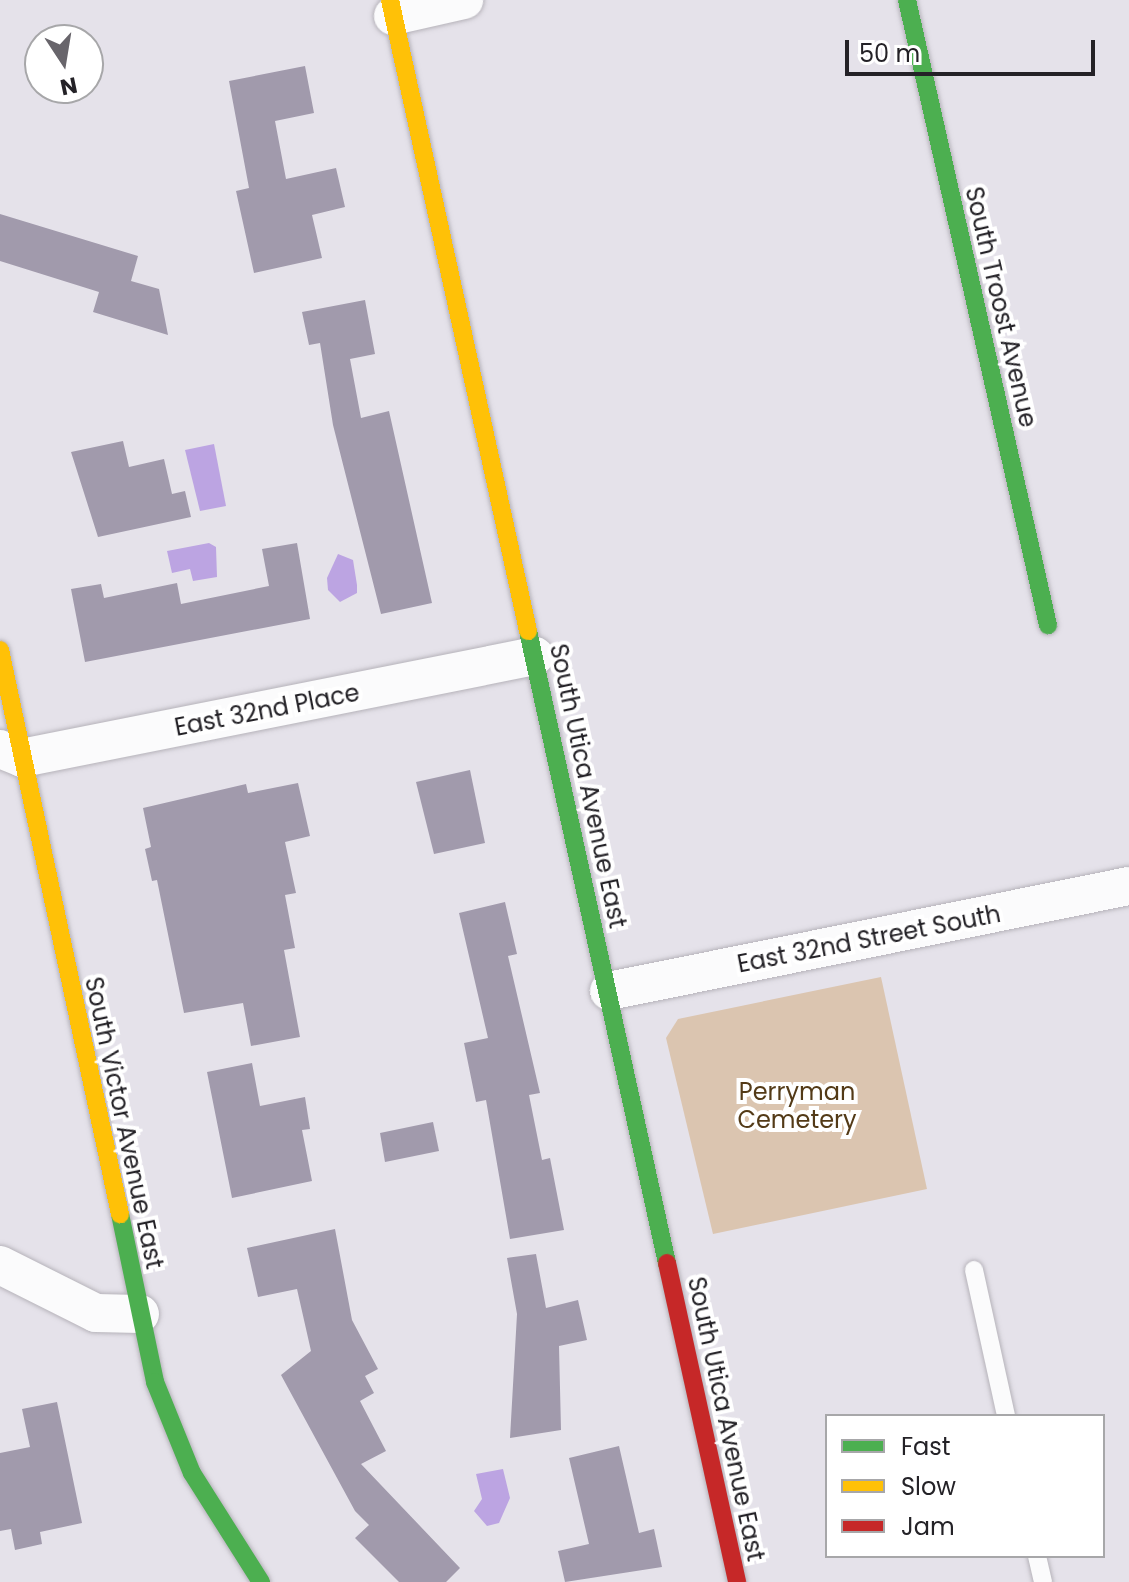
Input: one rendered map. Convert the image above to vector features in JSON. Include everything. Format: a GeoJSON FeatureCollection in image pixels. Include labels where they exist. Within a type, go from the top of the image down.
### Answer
{"type":"FeatureCollection","features":[{"type":"Feature","properties":{"kind":"street"},"geometry":{"type":"LineString","coordinates":[[391,8],[464,0]]}},
{"type":"Feature","properties":{"kind":"street","name":"South Troost Avenue"},"geometry":{"type":"LineString","coordinates":[[907,0],[1048,625]]}},
{"type":"Feature","properties":{"kind":"street","name":"South Utica Avenue East"},"geometry":{"type":"LineString","coordinates":[[391,8],[737,1582]]}},
{"type":"Feature","properties":{"kind":"street","name":"South Victor Avenue East"},"geometry":{"type":"LineString","coordinates":[[0,650],[11,754],[140,1314],[172,1431],[216,1515],[261,1582]]}},
{"type":"Feature","properties":{"kind":"street","name":"East 32nd Place"},"geometry":{"type":"LineString","coordinates":[[11,754],[535,656]]}},
{"type":"Feature","properties":{"kind":"street","name":"East 32nd Street South"},"geometry":{"type":"LineString","coordinates":[[609,991],[1129,886]]}},
{"type":"Feature","properties":{"kind":"street"},"geometry":{"type":"LineString","coordinates":[[0,1265],[96,1313],[140,1314]]}},
{"type":"Feature","properties":{"kind":"lane"},"geometry":{"type":"LineString","coordinates":[[974,1270],[1006,1414]]}},
{"type":"Feature","properties":{"kind":"lane"},"geometry":{"type":"LineString","coordinates":[[1037,1558],[1043,1582]]}},
{"type":"Feature","properties":{"kind":"green space","name":"Perryman Cemetery"},"geometry":{"type":"Polygon","coordinates":[[[881,977],[927,1189],[713,1234],[666,1038],[678,1019],[881,977]]]}},
{"type":"Feature","properties":{"kind":"shaded area"},"geometry":{"type":"Polygon","coordinates":[[[214,444],[226,506],[200,511],[185,450],[214,444]]]}},
{"type":"Feature","properties":{"kind":"shaded area"},"geometry":{"type":"Polygon","coordinates":[[[209,543],[216,547],[217,577],[193,581],[190,569],[172,573],[167,551],[209,543]]]}},
{"type":"Feature","properties":{"kind":"shaded area"},"geometry":{"type":"Polygon","coordinates":[[[338,554],[353,560],[357,585],[357,593],[340,602],[328,590],[327,578],[338,554]]]}},
{"type":"Feature","properties":{"kind":"shaded area"},"geometry":{"type":"Polygon","coordinates":[[[503,1469],[510,1498],[499,1523],[487,1526],[474,1511],[482,1499],[476,1474],[503,1469]]]}},
{"type":"Feature","properties":{"kind":"building"},"geometry":{"type":"Polygon","coordinates":[[[305,66],[314,113],[275,121],[286,179],[336,168],[345,207],[312,215],[322,258],[254,273],[236,191],[249,188],[229,81],[305,66]]]}},
{"type":"Feature","properties":{"kind":"building"},"geometry":{"type":"Polygon","coordinates":[[[0,214],[138,256],[131,281],[159,289],[168,335],[93,312],[99,292],[0,261],[0,214]]]}},
{"type":"Feature","properties":{"kind":"building"},"geometry":{"type":"Polygon","coordinates":[[[365,300],[375,354],[350,359],[361,418],[389,411],[432,603],[381,614],[333,425],[320,343],[309,345],[302,312],[365,300]]]}},
{"type":"Feature","properties":{"kind":"building"},"geometry":{"type":"Polygon","coordinates":[[[123,441],[129,467],[164,459],[172,494],[185,491],[191,517],[98,537],[71,452],[123,441]]]}},
{"type":"Feature","properties":{"kind":"building"},"geometry":{"type":"Polygon","coordinates":[[[297,543],[310,619],[85,662],[71,589],[101,584],[104,598],[177,583],[181,604],[269,586],[262,549],[297,543]]]}},
{"type":"Feature","properties":{"kind":"building"},"geometry":{"type":"Polygon","coordinates":[[[470,770],[485,843],[434,854],[416,782],[470,770]]]}},
{"type":"Feature","properties":{"kind":"building"},"geometry":{"type":"Polygon","coordinates":[[[298,783],[310,836],[285,842],[296,893],[285,895],[295,948],[284,950],[300,1037],[251,1046],[243,1003],[184,1013],[157,880],[152,881],[145,849],[151,847],[143,808],[246,784],[248,793],[298,783]]]}},
{"type":"Feature","properties":{"kind":"building"},"geometry":{"type":"Polygon","coordinates":[[[505,902],[517,954],[508,956],[540,1093],[529,1095],[542,1160],[550,1158],[564,1230],[510,1239],[486,1100],[476,1102],[464,1043],[488,1038],[459,913],[505,902]]]}},
{"type":"Feature","properties":{"kind":"building"},"geometry":{"type":"Polygon","coordinates":[[[252,1063],[260,1106],[305,1097],[310,1129],[302,1130],[312,1181],[232,1198],[207,1072],[252,1063]]]}},
{"type":"Feature","properties":{"kind":"building"},"geometry":{"type":"Polygon","coordinates":[[[433,1122],[439,1151],[385,1162],[380,1133],[433,1122]]]}},
{"type":"Feature","properties":{"kind":"building"},"geometry":{"type":"Polygon","coordinates":[[[335,1229],[352,1320],[378,1369],[365,1376],[374,1393],[360,1401],[386,1451],[361,1464],[460,1568],[446,1582],[399,1582],[355,1538],[369,1525],[355,1511],[281,1375],[311,1351],[297,1289],[258,1297],[247,1248],[335,1229]]]}},
{"type":"Feature","properties":{"kind":"building"},"geometry":{"type":"Polygon","coordinates":[[[536,1254],[546,1308],[578,1300],[587,1340],[559,1346],[561,1430],[510,1438],[517,1314],[507,1258],[536,1254]]]}},
{"type":"Feature","properties":{"kind":"building"},"geometry":{"type":"Polygon","coordinates":[[[57,1402],[82,1523],[40,1532],[42,1544],[15,1550],[11,1529],[0,1531],[0,1453],[30,1447],[22,1409],[57,1402]]]}},
{"type":"Feature","properties":{"kind":"building"},"geometry":{"type":"Polygon","coordinates":[[[619,1446],[639,1533],[654,1529],[662,1567],[565,1582],[558,1551],[589,1544],[569,1458],[619,1446]]]}},
{"type":"Feature","properties":{"kind":"traffic: fast"},"geometry":{"type":"LineString","coordinates":[[907,0],[1048,625]]}},
{"type":"Feature","properties":{"kind":"traffic: fast"},"geometry":{"type":"LineString","coordinates":[[528,631],[667,1263]]}},
{"type":"Feature","properties":{"kind":"traffic: fast"},"geometry":{"type":"LineString","coordinates":[[120,1214],[155,1382],[192,1473],[261,1582]]}},
{"type":"Feature","properties":{"kind":"traffic: slow"},"geometry":{"type":"LineString","coordinates":[[390,0],[528,631]]}},
{"type":"Feature","properties":{"kind":"traffic: slow"},"geometry":{"type":"LineString","coordinates":[[0,650],[120,1214]]}},
{"type":"Feature","properties":{"kind":"traffic: jam"},"geometry":{"type":"LineString","coordinates":[[667,1263],[737,1582]]}}]}
